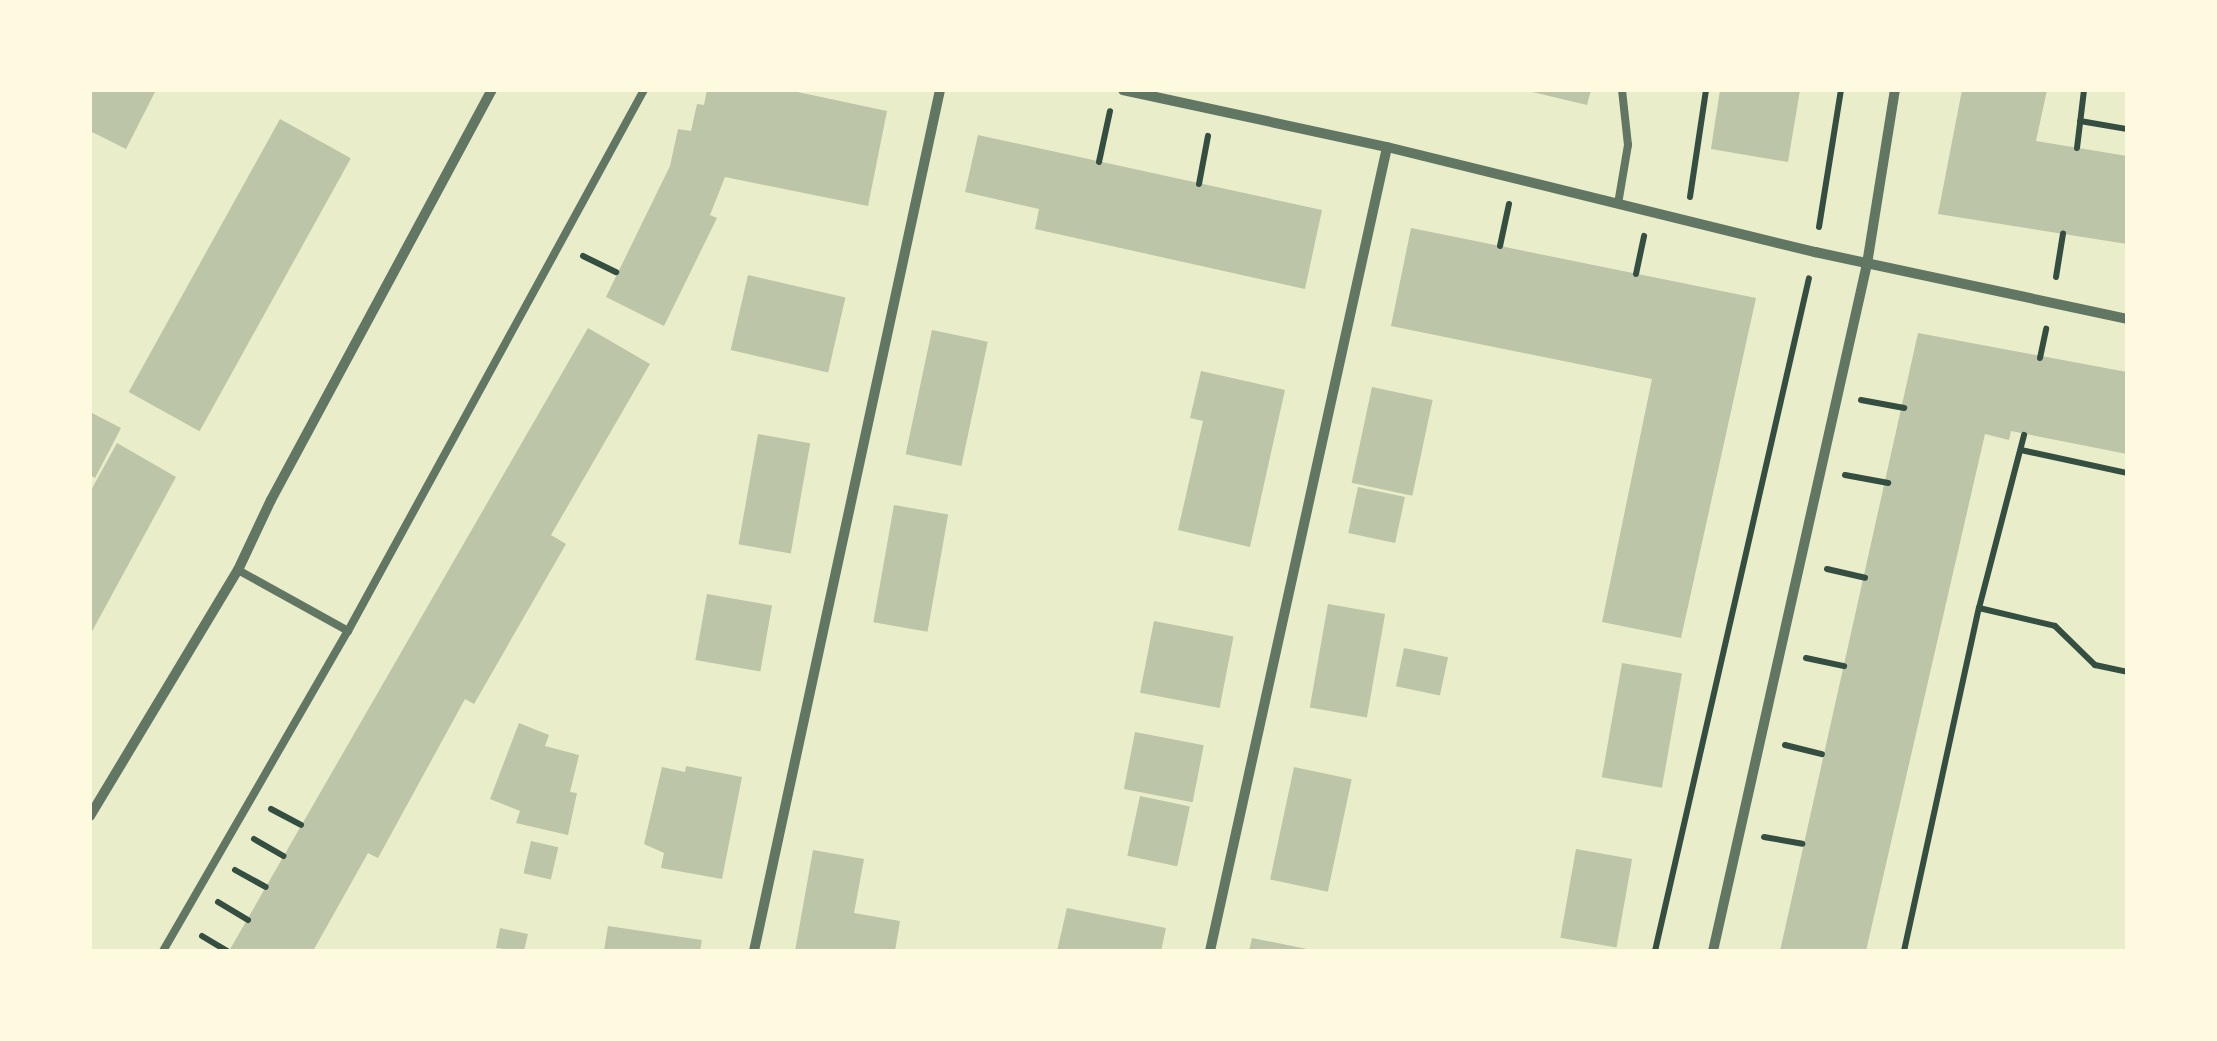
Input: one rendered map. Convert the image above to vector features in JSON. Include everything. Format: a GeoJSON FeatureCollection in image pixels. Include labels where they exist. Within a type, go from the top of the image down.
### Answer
{"type":"FeatureCollection","features":[{"type":"Feature","properties":{"kind":"street"},"geometry":{"type":"LineString","coordinates":[[90,816],[238,570],[492,90]]}},
{"type":"Feature","properties":{"kind":"street"},"geometry":{"type":"LineString","coordinates":[[754,951],[940,90]]}},
{"type":"Feature","properties":{"kind":"street"},"geometry":{"type":"LineString","coordinates":[[1122,90],[1387,147],[1815,252],[2127,320]]}},
{"type":"Feature","properties":{"kind":"street"},"geometry":{"type":"LineString","coordinates":[[1712,951],[1867,264],[1896,90]]}},
{"type":"Feature","properties":{"kind":"street"},"geometry":{"type":"LineString","coordinates":[[1210,951],[1387,147]]}},
{"type":"Feature","properties":{"kind":"lane"},"geometry":{"type":"LineString","coordinates":[[163,951],[348,630],[644,90]]}},
{"type":"Feature","properties":{"kind":"lane"},"geometry":{"type":"LineString","coordinates":[[1618,204],[1628,145],[1622,90]]}},
{"type":"Feature","properties":{"kind":"lane"},"geometry":{"type":"LineString","coordinates":[[238,570],[348,630]]}},
{"type":"Feature","properties":{"kind":"path"},"geometry":{"type":"LineString","coordinates":[[1686,220],[1706,90]]}},
{"type":"Feature","properties":{"kind":"path"},"geometry":{"type":"LineString","coordinates":[[1655,951],[1815,252],[1842,90]]}},
{"type":"Feature","properties":{"kind":"path"},"geometry":{"type":"LineString","coordinates":[[2076,148],[2084,90]]}},
{"type":"Feature","properties":{"kind":"path"},"geometry":{"type":"LineString","coordinates":[[1100,162],[1110,108]]}},
{"type":"Feature","properties":{"kind":"path"},"geometry":{"type":"LineString","coordinates":[[1199,184],[1213,109]]}},
{"type":"Feature","properties":{"kind":"path"},"geometry":{"type":"LineString","coordinates":[[2080,121],[2127,128]]}},
{"type":"Feature","properties":{"kind":"path"},"geometry":{"type":"LineString","coordinates":[[1500,246],[1515,179]]}},
{"type":"Feature","properties":{"kind":"path"},"geometry":{"type":"LineString","coordinates":[[1636,274],[1649,212]]}},
{"type":"Feature","properties":{"kind":"path"},"geometry":{"type":"LineString","coordinates":[[2051,306],[2063,234]]}},
{"type":"Feature","properties":{"kind":"path"},"geometry":{"type":"LineString","coordinates":[[560,244],[616,272]]}},
{"type":"Feature","properties":{"kind":"path"},"geometry":{"type":"LineString","coordinates":[[1838,395],[1904,408]]}},
{"type":"Feature","properties":{"kind":"path"},"geometry":{"type":"LineString","coordinates":[[1904,951],[1979,608],[2024,435]]}},
{"type":"Feature","properties":{"kind":"path"},"geometry":{"type":"LineString","coordinates":[[2021,450],[2127,472]]}},
{"type":"Feature","properties":{"kind":"path"},"geometry":{"type":"LineString","coordinates":[[1821,470],[1888,483]]}},
{"type":"Feature","properties":{"kind":"path"},"geometry":{"type":"LineString","coordinates":[[1800,562],[1865,578]]}},
{"type":"Feature","properties":{"kind":"path"},"geometry":{"type":"LineString","coordinates":[[1979,608],[2055,626],[2096,665],[2127,672]]}},
{"type":"Feature","properties":{"kind":"path"},"geometry":{"type":"LineString","coordinates":[[1780,652],[1844,666]]}},
{"type":"Feature","properties":{"kind":"path"},"geometry":{"type":"LineString","coordinates":[[1760,739],[1822,754]]}},
{"type":"Feature","properties":{"kind":"building"},"geometry":{"type":"Polygon","coordinates":[[[90,90],[156,90],[126,149],[90,131],[90,90]]]}},
{"type":"Feature","properties":{"kind":"building"},"geometry":{"type":"Polygon","coordinates":[[[707,90],[788,90],[887,111],[868,206],[725,177],[710,215],[717,218],[664,326],[606,297],[670,166],[678,129],[691,131],[697,104],[704,105],[707,90]]]}},
{"type":"Feature","properties":{"kind":"building"},"geometry":{"type":"Polygon","coordinates":[[[1524,90],[1591,90],[1587,105],[1524,90]]]}},
{"type":"Feature","properties":{"kind":"building"},"geometry":{"type":"Polygon","coordinates":[[[1720,90],[1800,90],[1788,162],[1711,149],[1720,90]]]}},
{"type":"Feature","properties":{"kind":"building"},"geometry":{"type":"Polygon","coordinates":[[[1962,90],[2047,90],[2036,141],[2127,156],[2127,244],[1938,214],[1962,90]]]}},
{"type":"Feature","properties":{"kind":"building"},"geometry":{"type":"Polygon","coordinates":[[[280,119],[351,158],[200,431],[129,392],[280,119]]]}},
{"type":"Feature","properties":{"kind":"building"},"geometry":{"type":"Polygon","coordinates":[[[978,135],[1322,210],[1305,289],[1035,229],[1039,209],[965,192],[978,135]]]}},
{"type":"Feature","properties":{"kind":"building"},"geometry":{"type":"Polygon","coordinates":[[[1411,228],[1756,298],[1681,638],[1602,622],[1652,379],[1391,326],[1411,228]]]}},
{"type":"Feature","properties":{"kind":"building"},"geometry":{"type":"Polygon","coordinates":[[[748,275],[845,297],[828,373],[731,350],[748,275]]]}},
{"type":"Feature","properties":{"kind":"building"},"geometry":{"type":"Polygon","coordinates":[[[588,328],[650,364],[551,535],[566,544],[474,704],[465,699],[378,858],[368,853],[313,951],[229,951],[588,328]]]}},
{"type":"Feature","properties":{"kind":"building"},"geometry":{"type":"Polygon","coordinates":[[[932,330],[988,342],[961,466],[906,454],[932,330]]]}},
{"type":"Feature","properties":{"kind":"building"},"geometry":{"type":"Polygon","coordinates":[[[1918,333],[2127,372],[2127,454],[2011,431],[2009,440],[1985,434],[1866,951],[1780,951],[1918,333]]]}},
{"type":"Feature","properties":{"kind":"building"},"geometry":{"type":"Polygon","coordinates":[[[1201,371],[1285,390],[1250,547],[1178,530],[1203,421],[1190,418],[1201,371]]]}},
{"type":"Feature","properties":{"kind":"building"},"geometry":{"type":"Polygon","coordinates":[[[1372,387],[1433,400],[1412,496],[1352,483],[1372,387]]]}},
{"type":"Feature","properties":{"kind":"building"},"geometry":{"type":"Polygon","coordinates":[[[90,412],[121,428],[95,478],[90,475],[90,412]]]}},
{"type":"Feature","properties":{"kind":"building"},"geometry":{"type":"Polygon","coordinates":[[[758,434],[810,443],[791,554],[739,544],[758,434]]]}},
{"type":"Feature","properties":{"kind":"building"},"geometry":{"type":"Polygon","coordinates":[[[117,443],[176,477],[90,635],[90,492],[117,443]]]}},
{"type":"Feature","properties":{"kind":"building"},"geometry":{"type":"Polygon","coordinates":[[[1358,487],[1405,497],[1395,543],[1348,533],[1358,487]]]}},
{"type":"Feature","properties":{"kind":"building"},"geometry":{"type":"Polygon","coordinates":[[[894,505],[948,515],[928,632],[873,622],[894,505]]]}},
{"type":"Feature","properties":{"kind":"building"},"geometry":{"type":"Polygon","coordinates":[[[707,594],[772,605],[760,671],[695,660],[707,594]]]}},
{"type":"Feature","properties":{"kind":"building"},"geometry":{"type":"Polygon","coordinates":[[[1328,604],[1385,614],[1367,717],[1310,707],[1328,604]]]}},
{"type":"Feature","properties":{"kind":"building"},"geometry":{"type":"Polygon","coordinates":[[[1154,621],[1234,636],[1220,708],[1140,693],[1154,621]]]}},
{"type":"Feature","properties":{"kind":"building"},"geometry":{"type":"Polygon","coordinates":[[[1404,648],[1448,657],[1440,696],[1396,686],[1404,648]]]}},
{"type":"Feature","properties":{"kind":"building"},"geometry":{"type":"Polygon","coordinates":[[[1622,663],[1682,674],[1662,788],[1602,777],[1622,663]]]}},
{"type":"Feature","properties":{"kind":"building"},"geometry":{"type":"Polygon","coordinates":[[[519,723],[549,735],[545,746],[579,755],[570,792],[577,793],[568,835],[516,823],[520,811],[490,799],[519,723]]]}},
{"type":"Feature","properties":{"kind":"building"},"geometry":{"type":"Polygon","coordinates":[[[1135,732],[1204,745],[1193,802],[1124,789],[1135,732]]]}},
{"type":"Feature","properties":{"kind":"building"},"geometry":{"type":"Polygon","coordinates":[[[686,766],[742,777],[722,879],[661,868],[664,853],[644,844],[662,767],[685,772],[686,766]]]}},
{"type":"Feature","properties":{"kind":"building"},"geometry":{"type":"Polygon","coordinates":[[[1294,767],[1352,779],[1328,892],[1270,879],[1294,767]]]}},
{"type":"Feature","properties":{"kind":"building"},"geometry":{"type":"Polygon","coordinates":[[[1140,796],[1190,807],[1177,866],[1127,856],[1140,796]]]}},
{"type":"Feature","properties":{"kind":"building"},"geometry":{"type":"Polygon","coordinates":[[[531,841],[558,847],[551,879],[524,873],[531,841]]]}},
{"type":"Feature","properties":{"kind":"building"},"geometry":{"type":"Polygon","coordinates":[[[1576,849],[1632,859],[1617,948],[1560,938],[1576,849]]]}},
{"type":"Feature","properties":{"kind":"building"},"geometry":{"type":"Polygon","coordinates":[[[813,850],[864,859],[854,913],[900,921],[895,951],[795,951],[813,850]]]}},
{"type":"Feature","properties":{"kind":"building"},"geometry":{"type":"Polygon","coordinates":[[[1067,908],[1166,928],[1161,951],[1057,951],[1067,908]]]}},
{"type":"Feature","properties":{"kind":"building"},"geometry":{"type":"Polygon","coordinates":[[[608,926],[702,940],[700,951],[604,951],[608,926]]]}},
{"type":"Feature","properties":{"kind":"building"},"geometry":{"type":"Polygon","coordinates":[[[500,928],[528,934],[524,951],[496,948],[500,928]]]}},
{"type":"Feature","properties":{"kind":"building"},"geometry":{"type":"Polygon","coordinates":[[[1252,938],[1307,949],[1307,951],[1249,951],[1252,938]]]}}]}
